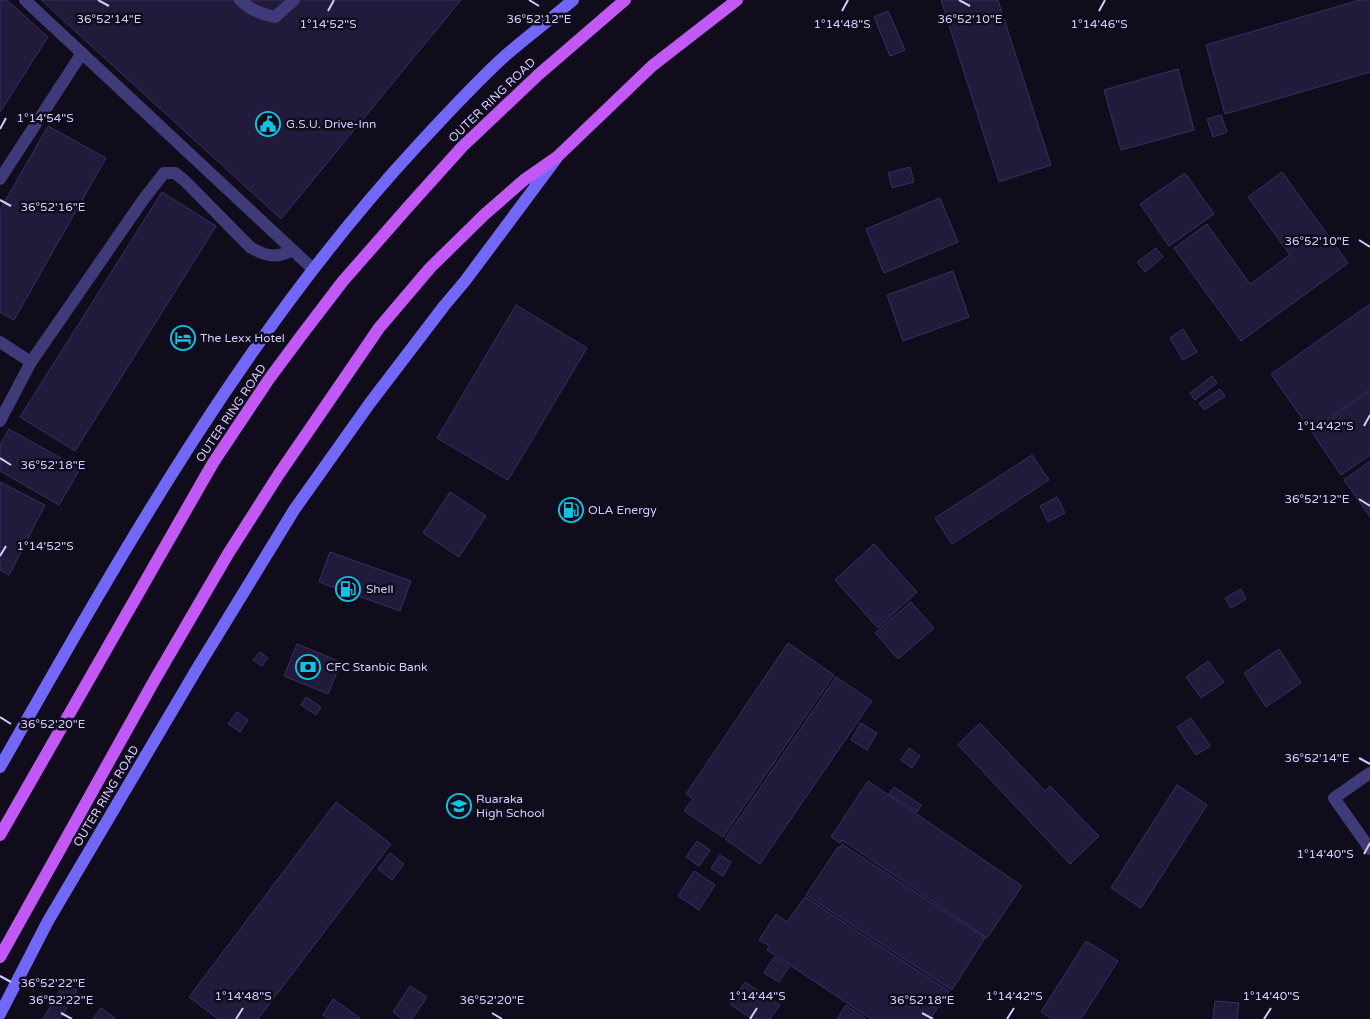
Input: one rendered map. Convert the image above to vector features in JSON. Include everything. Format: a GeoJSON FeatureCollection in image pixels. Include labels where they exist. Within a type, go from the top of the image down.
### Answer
{"type":"FeatureCollection","features":[{"type":"Feature","properties":{"kind":"main road","name":"OUTER RING ROAD"},"geometry":{"type":"LineString","coordinates":[[0,767],[127,545],[240,369],[313,269],[362,208],[457,103],[506,56],[573,0]]}},
{"type":"Feature","properties":{"kind":"main road","name":"OUTER RING ROAD"},"geometry":{"type":"LineString","coordinates":[[0,835],[213,463],[304,332],[343,281],[462,147],[538,75],[625,0]]}},
{"type":"Feature","properties":{"kind":"main road","name":"OUTER RING ROAD"},"geometry":{"type":"LineString","coordinates":[[0,957],[154,681],[228,554],[284,466],[379,328],[430,268],[484,215],[524,180],[557,157],[652,66],[737,0]]}},
{"type":"Feature","properties":{"kind":"main road","name":"OUTER RING ROAD"},"geometry":{"type":"LineString","coordinates":[[0,1014],[48,921],[198,667],[294,510],[370,403],[444,306],[465,282],[557,157]]}},
{"type":"Feature","properties":{"kind":"street"},"geometry":{"type":"LineString","coordinates":[[25,0],[313,269]]}},
{"type":"Feature","properties":{"kind":"street"},"geometry":{"type":"LineString","coordinates":[[240,0],[249,8],[275,17],[294,0]]}},
{"type":"Feature","properties":{"kind":"street"},"geometry":{"type":"LineString","coordinates":[[0,179],[82,53]]}},
{"type":"Feature","properties":{"kind":"street"},"geometry":{"type":"LineString","coordinates":[[0,421],[31,362],[143,200],[164,173],[175,173],[185,181],[256,251],[279,257],[292,250]]}},
{"type":"Feature","properties":{"kind":"street"},"geometry":{"type":"LineString","coordinates":[[0,342],[31,362]]}},
{"type":"Feature","properties":{"kind":"street"},"geometry":{"type":"LineString","coordinates":[[1370,773],[1334,798],[1370,849]]}},
{"type":"Feature","properties":{"kind":"building"},"geometry":{"type":"Polygon","coordinates":[[[0,0],[7,0],[48,37],[0,112],[0,0]]]}},
{"type":"Feature","properties":{"kind":"building","name":"G.S.U. Drive-Inn"},"geometry":{"type":"Polygon","coordinates":[[[41,0],[461,0],[281,219],[41,0]]]}},
{"type":"Feature","properties":{"kind":"building"},"geometry":{"type":"Polygon","coordinates":[[[941,0],[998,0],[1051,165],[999,182],[941,0]]]}},
{"type":"Feature","properties":{"kind":"building"},"geometry":{"type":"Polygon","coordinates":[[[1360,0],[1370,0],[1370,72],[1225,114],[1206,45],[1360,0]]]}},
{"type":"Feature","properties":{"kind":"building"},"geometry":{"type":"Polygon","coordinates":[[[888,11],[905,50],[890,56],[874,17],[888,11]]]}},
{"type":"Feature","properties":{"kind":"building"},"geometry":{"type":"Polygon","coordinates":[[[1178,69],[1194,130],[1121,150],[1104,90],[1178,69]]]}},
{"type":"Feature","properties":{"kind":"building"},"geometry":{"type":"Polygon","coordinates":[[[1221,115],[1227,132],[1213,137],[1207,119],[1221,115]]]}},
{"type":"Feature","properties":{"kind":"building"},"geometry":{"type":"Polygon","coordinates":[[[48,126],[106,158],[14,320],[0,312],[0,210],[48,126]]]}},
{"type":"Feature","properties":{"kind":"building"},"geometry":{"type":"Polygon","coordinates":[[[910,167],[914,182],[892,188],[888,173],[910,167]]]}},
{"type":"Feature","properties":{"kind":"building"},"geometry":{"type":"Polygon","coordinates":[[[1282,172],[1348,263],[1241,341],[1174,248],[1207,224],[1250,284],[1290,255],[1248,197],[1282,172]]]}},
{"type":"Feature","properties":{"kind":"building"},"geometry":{"type":"Polygon","coordinates":[[[1185,173],[1214,214],[1169,246],[1140,204],[1185,173]]]}},
{"type":"Feature","properties":{"kind":"building"},"geometry":{"type":"Polygon","coordinates":[[[162,192],[216,226],[75,451],[20,417],[162,192]]]}},
{"type":"Feature","properties":{"kind":"building"},"geometry":{"type":"Polygon","coordinates":[[[940,198],[958,242],[884,273],[866,229],[940,198]]]}},
{"type":"Feature","properties":{"kind":"building"},"geometry":{"type":"Polygon","coordinates":[[[1156,248],[1163,257],[1145,272],[1137,262],[1156,248]]]}},
{"type":"Feature","properties":{"kind":"building"},"geometry":{"type":"Polygon","coordinates":[[[953,271],[969,317],[903,341],[887,295],[953,271]]]}},
{"type":"Feature","properties":{"kind":"building"},"geometry":{"type":"Polygon","coordinates":[[[1370,304],[1370,389],[1311,431],[1271,374],[1370,304]]]}},
{"type":"Feature","properties":{"kind":"building"},"geometry":{"type":"Polygon","coordinates":[[[516,305],[587,348],[508,480],[437,438],[516,305]]]}},
{"type":"Feature","properties":{"kind":"building"},"geometry":{"type":"Polygon","coordinates":[[[1183,329],[1197,352],[1183,360],[1170,338],[1183,329]]]}},
{"type":"Feature","properties":{"kind":"building"},"geometry":{"type":"Polygon","coordinates":[[[1212,376],[1217,383],[1195,400],[1190,393],[1212,376]]]}},
{"type":"Feature","properties":{"kind":"building"},"geometry":{"type":"Polygon","coordinates":[[[1220,389],[1225,396],[1204,410],[1199,403],[1220,389]]]}},
{"type":"Feature","properties":{"kind":"building"},"geometry":{"type":"Polygon","coordinates":[[[1370,391],[1370,455],[1341,475],[1312,432],[1370,391]]]}},
{"type":"Feature","properties":{"kind":"building"},"geometry":{"type":"Polygon","coordinates":[[[9,429],[80,469],[59,505],[0,471],[0,445],[9,429]]]}},
{"type":"Feature","properties":{"kind":"building"},"geometry":{"type":"Polygon","coordinates":[[[1032,455],[1049,480],[952,544],[935,518],[1032,455]]]}},
{"type":"Feature","properties":{"kind":"building"},"geometry":{"type":"Polygon","coordinates":[[[1370,461],[1370,517],[1344,480],[1370,461]]]}},
{"type":"Feature","properties":{"kind":"building"},"geometry":{"type":"Polygon","coordinates":[[[0,482],[45,505],[9,575],[0,570],[0,482]]]}},
{"type":"Feature","properties":{"kind":"building"},"geometry":{"type":"Polygon","coordinates":[[[450,492],[486,516],[459,557],[423,533],[450,492]]]}},
{"type":"Feature","properties":{"kind":"building"},"geometry":{"type":"Polygon","coordinates":[[[1057,497],[1065,513],[1048,522],[1040,506],[1057,497]]]}},
{"type":"Feature","properties":{"kind":"building"},"geometry":{"type":"Polygon","coordinates":[[[874,544],[917,592],[878,628],[835,580],[874,544]]]}},
{"type":"Feature","properties":{"kind":"building"},"geometry":{"type":"Polygon","coordinates":[[[330,552],[411,581],[400,611],[319,582],[330,552]]]}},
{"type":"Feature","properties":{"kind":"building"},"geometry":{"type":"Polygon","coordinates":[[[1241,589],[1246,599],[1231,608],[1225,598],[1241,589]]]}},
{"type":"Feature","properties":{"kind":"building"},"geometry":{"type":"Polygon","coordinates":[[[911,602],[934,628],[898,659],[875,633],[911,602]]]}},
{"type":"Feature","properties":{"kind":"building"},"geometry":{"type":"Polygon","coordinates":[[[788,643],[834,675],[723,837],[684,811],[693,799],[686,794],[788,643]]]}},
{"type":"Feature","properties":{"kind":"building"},"geometry":{"type":"Polygon","coordinates":[[[297,644],[341,662],[328,694],[284,676],[297,644]]]}},
{"type":"Feature","properties":{"kind":"building"},"geometry":{"type":"Polygon","coordinates":[[[1279,649],[1301,683],[1266,707],[1244,673],[1279,649]]]}},
{"type":"Feature","properties":{"kind":"building"},"geometry":{"type":"Polygon","coordinates":[[[260,652],[268,658],[262,666],[253,660],[260,652]]]}},
{"type":"Feature","properties":{"kind":"building"},"geometry":{"type":"Polygon","coordinates":[[[1208,661],[1224,682],[1201,698],[1186,677],[1208,661]]]}},
{"type":"Feature","properties":{"kind":"building"},"geometry":{"type":"Polygon","coordinates":[[[836,677],[872,701],[760,864],[725,839],[836,677]]]}},
{"type":"Feature","properties":{"kind":"building"},"geometry":{"type":"Polygon","coordinates":[[[306,697],[321,707],[316,715],[301,705],[306,697]]]}},
{"type":"Feature","properties":{"kind":"building"},"geometry":{"type":"Polygon","coordinates":[[[237,712],[248,720],[240,732],[228,724],[237,712]]]}},
{"type":"Feature","properties":{"kind":"building"},"geometry":{"type":"Polygon","coordinates":[[[1191,718],[1210,746],[1196,755],[1177,727],[1191,718]]]}},
{"type":"Feature","properties":{"kind":"building"},"geometry":{"type":"Polygon","coordinates":[[[861,723],[877,733],[867,750],[851,740],[861,723]]]}},
{"type":"Feature","properties":{"kind":"building"},"geometry":{"type":"Polygon","coordinates":[[[980,723],[1045,791],[1050,786],[1099,836],[1070,864],[958,745],[980,723]]]}},
{"type":"Feature","properties":{"kind":"building"},"geometry":{"type":"Polygon","coordinates":[[[909,748],[920,756],[912,768],[901,760],[909,748]]]}},
{"type":"Feature","properties":{"kind":"building"},"geometry":{"type":"Polygon","coordinates":[[[868,781],[1022,886],[987,938],[842,840],[840,843],[831,837],[868,781]]]}},
{"type":"Feature","properties":{"kind":"building"},"geometry":{"type":"Polygon","coordinates":[[[1177,785],[1207,805],[1141,908],[1111,888],[1177,785]]]}},
{"type":"Feature","properties":{"kind":"building"},"geometry":{"type":"Polygon","coordinates":[[[894,787],[921,805],[917,812],[889,794],[894,787]]]}},
{"type":"Feature","properties":{"kind":"building"},"geometry":{"type":"Polygon","coordinates":[[[336,802],[391,844],[258,1019],[218,1019],[189,997],[336,802]]]}},
{"type":"Feature","properties":{"kind":"building"},"geometry":{"type":"Polygon","coordinates":[[[697,841],[710,850],[699,866],[686,857],[697,841]]]}},
{"type":"Feature","properties":{"kind":"building"},"geometry":{"type":"Polygon","coordinates":[[[842,844],[985,938],[952,990],[806,895],[838,847],[840,848],[842,844]]]}},
{"type":"Feature","properties":{"kind":"building"},"geometry":{"type":"Polygon","coordinates":[[[390,853],[404,864],[392,880],[378,869],[390,853]]]}},
{"type":"Feature","properties":{"kind":"building"},"geometry":{"type":"Polygon","coordinates":[[[720,855],[731,862],[723,876],[711,868],[720,855]]]}},
{"type":"Feature","properties":{"kind":"building"},"geometry":{"type":"Polygon","coordinates":[[[694,871],[715,885],[699,910],[678,896],[694,871]]]}},
{"type":"Feature","properties":{"kind":"building"},"geometry":{"type":"Polygon","coordinates":[[[805,897],[949,991],[930,1019],[871,1019],[767,950],[770,946],[759,940],[776,914],[787,922],[805,897]]]}},
{"type":"Feature","properties":{"kind":"building"},"geometry":{"type":"Polygon","coordinates":[[[1086,941],[1118,961],[1081,1019],[1052,1019],[1041,1012],[1086,941]]]}},
{"type":"Feature","properties":{"kind":"building"},"geometry":{"type":"Polygon","coordinates":[[[774,957],[789,967],[779,982],[764,973],[774,957]]]}},
{"type":"Feature","properties":{"kind":"building"},"geometry":{"type":"Polygon","coordinates":[[[745,982],[780,1005],[770,1019],[752,1019],[730,1004],[745,982]]]}},
{"type":"Feature","properties":{"kind":"building"},"geometry":{"type":"Polygon","coordinates":[[[64,983],[77,990],[60,1019],[43,1019],[64,983]]]}},
{"type":"Feature","properties":{"kind":"building"},"geometry":{"type":"Polygon","coordinates":[[[410,986],[427,997],[412,1019],[403,1019],[393,1012],[410,986]]]}},
{"type":"Feature","properties":{"kind":"building"},"geometry":{"type":"Polygon","coordinates":[[[333,999],[360,1018],[328,1019],[323,1015],[333,999]]]}},
{"type":"Feature","properties":{"kind":"building"},"geometry":{"type":"Polygon","coordinates":[[[1215,1001],[1239,1003],[1237,1019],[1213,1019],[1215,1001]]]}},
{"type":"Feature","properties":{"kind":"building"},"geometry":{"type":"Polygon","coordinates":[[[846,1005],[866,1019],[837,1019],[846,1005]]]}},
{"type":"Feature","properties":{"kind":"building"},"geometry":{"type":"Polygon","coordinates":[[[101,1008],[115,1018],[93,1019],[101,1008]]]}},
{"type":"Feature","properties":{"kind":"place","name":"G.S.U. Drive-Inn"},"geometry":{"type":"Point","coordinates":[268,124]}},
{"type":"Feature","properties":{"kind":"place","name":"The Lexx Hotel"},"geometry":{"type":"Point","coordinates":[183,338]}},
{"type":"Feature","properties":{"kind":"place","name":"OLA Energy"},"geometry":{"type":"Point","coordinates":[571,510]}},
{"type":"Feature","properties":{"kind":"place","name":"Shell"},"geometry":{"type":"Point","coordinates":[348,589]}},
{"type":"Feature","properties":{"kind":"place","name":"CFC Stanbic Bank"},"geometry":{"type":"Point","coordinates":[308,667]}},
{"type":"Feature","properties":{"kind":"place","name":"Ruaraka High School"},"geometry":{"type":"Point","coordinates":[459,806]}}]}
